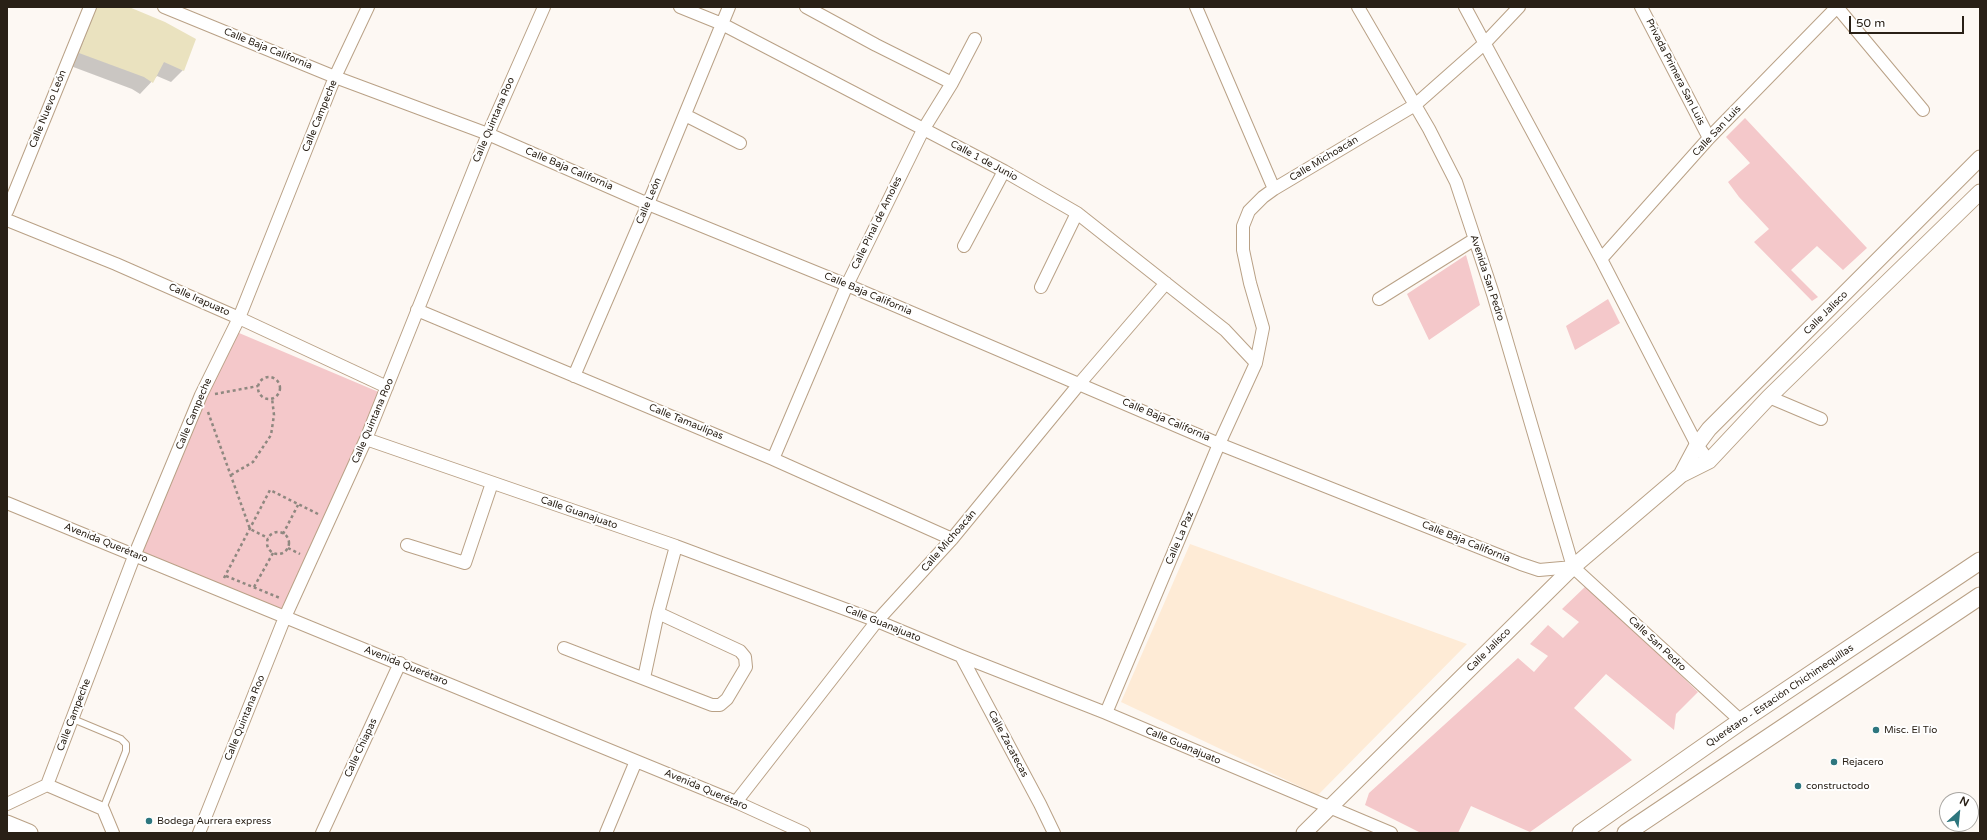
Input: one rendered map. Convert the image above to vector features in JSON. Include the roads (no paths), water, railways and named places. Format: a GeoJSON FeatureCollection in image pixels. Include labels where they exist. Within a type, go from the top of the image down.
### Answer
{"type":"FeatureCollection","features":[{"type":"Feature","properties":{"kind":"main road","name":"Querétaro - Estación Chichimequillas"},"geometry":{"type":"LineString","coordinates":[[1581,833],[1741,721],[1980,561]]}},
{"type":"Feature","properties":{"kind":"main road"},"geometry":{"type":"LineString","coordinates":[[1626,833],[1980,596]]}},
{"type":"Feature","properties":{"kind":"main road"},"geometry":{"type":"LineString","coordinates":[[7,824],[29,833]]}},
{"type":"Feature","properties":{"kind":"street","name":"Calle Nuevo León"},"geometry":{"type":"LineString","coordinates":[[7,211],[90,7]]}},
{"type":"Feature","properties":{"kind":"street","name":"Calle Baja California"},"geometry":{"type":"LineString","coordinates":[[164,7],[335,77],[488,134],[648,204],[847,285],[1080,383],[1219,444],[1539,570],[1573,567]]}},
{"type":"Feature","properties":{"kind":"street","name":"Calle Campeche"},"geometry":{"type":"LineString","coordinates":[[47,785],[135,554],[201,395],[239,318],[335,77],[368,7]]}},
{"type":"Feature","properties":{"kind":"street","name":"Calle Quintana Roo"},"geometry":{"type":"LineString","coordinates":[[199,833],[285,617],[366,439],[488,134],[544,7]]}},
{"type":"Feature","properties":{"kind":"street","name":"Calle 1 de Junio"},"geometry":{"type":"LineString","coordinates":[[680,7],[722,24],[1004,171],[1077,213],[1225,330],[1256,363]]}},
{"type":"Feature","properties":{"kind":"street"},"geometry":{"type":"LineString","coordinates":[[722,24],[728,7]]}},
{"type":"Feature","properties":{"kind":"street"},"geometry":{"type":"LineString","coordinates":[[806,7],[876,45],[952,83]]}},
{"type":"Feature","properties":{"kind":"street"},"geometry":{"type":"LineString","coordinates":[[1196,7],[1274,189]]}},
{"type":"Feature","properties":{"kind":"street","name":"Avenida San Pedro"},"geometry":{"type":"LineString","coordinates":[[1358,7],[1415,105],[1456,182],[1493,294],[1573,567]]}},
{"type":"Feature","properties":{"kind":"street"},"geometry":{"type":"LineString","coordinates":[[1465,7],[1601,259],[1697,445],[1709,461]]}},
{"type":"Feature","properties":{"kind":"street","name":"Calle Michoacán"},"geometry":{"type":"LineString","coordinates":[[1256,363],[1263,328],[1243,250],[1243,226],[1249,211],[1263,196],[1415,105],[1484,44],[1519,7]]}},
{"type":"Feature","properties":{"kind":"street","name":"Privada Primera San Luis"},"geometry":{"type":"LineString","coordinates":[[1641,7],[1709,138]]}},
{"type":"Feature","properties":{"kind":"street"},"geometry":{"type":"LineString","coordinates":[[1837,7],[1923,110]]}},
{"type":"Feature","properties":{"kind":"street","name":"Calle San Luis"},"geometry":{"type":"LineString","coordinates":[[1601,259],[1709,138],[1837,7]]}},
{"type":"Feature","properties":{"kind":"street","name":"Calle León"},"geometry":{"type":"LineString","coordinates":[[574,376],[648,204],[722,24]]}},
{"type":"Feature","properties":{"kind":"street","name":"Calle Pinal de Amoles"},"geometry":{"type":"LineString","coordinates":[[773,459],[847,285],[923,130],[952,83],[975,39]]}},
{"type":"Feature","properties":{"kind":"street"},"geometry":{"type":"LineString","coordinates":[[684,115],[740,143]]}},
{"type":"Feature","properties":{"kind":"street","name":"Calle Jalisco"},"geometry":{"type":"LineString","coordinates":[[1680,475],[1697,445],[1709,429],[1980,158]]}},
{"type":"Feature","properties":{"kind":"street"},"geometry":{"type":"LineString","coordinates":[[964,246],[1004,171]]}},
{"type":"Feature","properties":{"kind":"street","name":"Calle Jalisco"},"geometry":{"type":"LineString","coordinates":[[1304,833],[1573,567],[1680,475],[1709,461],[1769,397],[1980,192]]}},
{"type":"Feature","properties":{"kind":"street"},"geometry":{"type":"LineString","coordinates":[[1041,287],[1077,213]]}},
{"type":"Feature","properties":{"kind":"street","name":"Calle Irapuato"},"geometry":{"type":"LineString","coordinates":[[7,220],[116,264],[239,318],[387,388]]}},
{"type":"Feature","properties":{"kind":"street"},"geometry":{"type":"LineString","coordinates":[[1379,299],[1475,239]]}},
{"type":"Feature","properties":{"kind":"street","name":"Calle Michoacán"},"geometry":{"type":"LineString","coordinates":[[736,802],[877,621],[952,539],[1080,383],[1166,283]]}},
{"type":"Feature","properties":{"kind":"street","name":"Calle Tamaulipas"},"geometry":{"type":"LineString","coordinates":[[417,310],[773,459],[952,539]]}},
{"type":"Feature","properties":{"kind":"street","name":"Calle La Paz"},"geometry":{"type":"LineString","coordinates":[[1106,713],[1219,444],[1256,363]]}},
{"type":"Feature","properties":{"kind":"street"},"geometry":{"type":"LineString","coordinates":[[1769,397],[1821,419]]}},
{"type":"Feature","properties":{"kind":"street","name":"Calle Guanajuato"},"geometry":{"type":"LineString","coordinates":[[366,439],[676,546],[877,621],[960,656],[1106,713],[1391,833]]}},
{"type":"Feature","properties":{"kind":"street"},"geometry":{"type":"LineString","coordinates":[[407,545],[465,563],[492,483]]}},
{"type":"Feature","properties":{"kind":"street","name":"Avenida Querétaro"},"geometry":{"type":"LineString","coordinates":[[7,503],[135,554],[736,802],[804,833]]}},
{"type":"Feature","properties":{"kind":"street"},"geometry":{"type":"LineString","coordinates":[[644,678],[658,613],[676,546]]}},
{"type":"Feature","properties":{"kind":"street","name":"Calle San Pedro"},"geometry":{"type":"LineString","coordinates":[[1573,567],[1741,721]]}},
{"type":"Feature","properties":{"kind":"street"},"geometry":{"type":"LineString","coordinates":[[564,648],[712,705],[720,705],[727,699],[746,667],[745,657],[740,651],[658,613]]}},
{"type":"Feature","properties":{"kind":"street","name":"Calle Zacatecas"},"geometry":{"type":"LineString","coordinates":[[960,656],[1040,804],[1054,833]]}},
{"type":"Feature","properties":{"kind":"street","name":"Calle Chiapas"},"geometry":{"type":"LineString","coordinates":[[322,833],[400,663]]}},
{"type":"Feature","properties":{"kind":"street"},"geometry":{"type":"LineString","coordinates":[[606,833],[636,761]]}},
{"type":"Feature","properties":{"kind":"street"},"geometry":{"type":"LineString","coordinates":[[7,804],[47,785],[103,809],[113,833]]}},
{"type":"Feature","properties":{"kind":"lane"},"geometry":{"type":"LineString","coordinates":[[73,719],[121,739],[126,744],[126,751],[103,809]]}},
{"type":"Feature","properties":{"kind":"place","name":"Misc. El Tío"},"geometry":{"type":"Point","coordinates":[1876,730]}},
{"type":"Feature","properties":{"kind":"place","name":"Rejacero"},"geometry":{"type":"Point","coordinates":[1834,762]}},
{"type":"Feature","properties":{"kind":"place","name":"constructodo"},"geometry":{"type":"Point","coordinates":[1798,786]}},
{"type":"Feature","properties":{"kind":"place","name":"Bodega Aurrera express"},"geometry":{"type":"Point","coordinates":[149,821]}}]}
